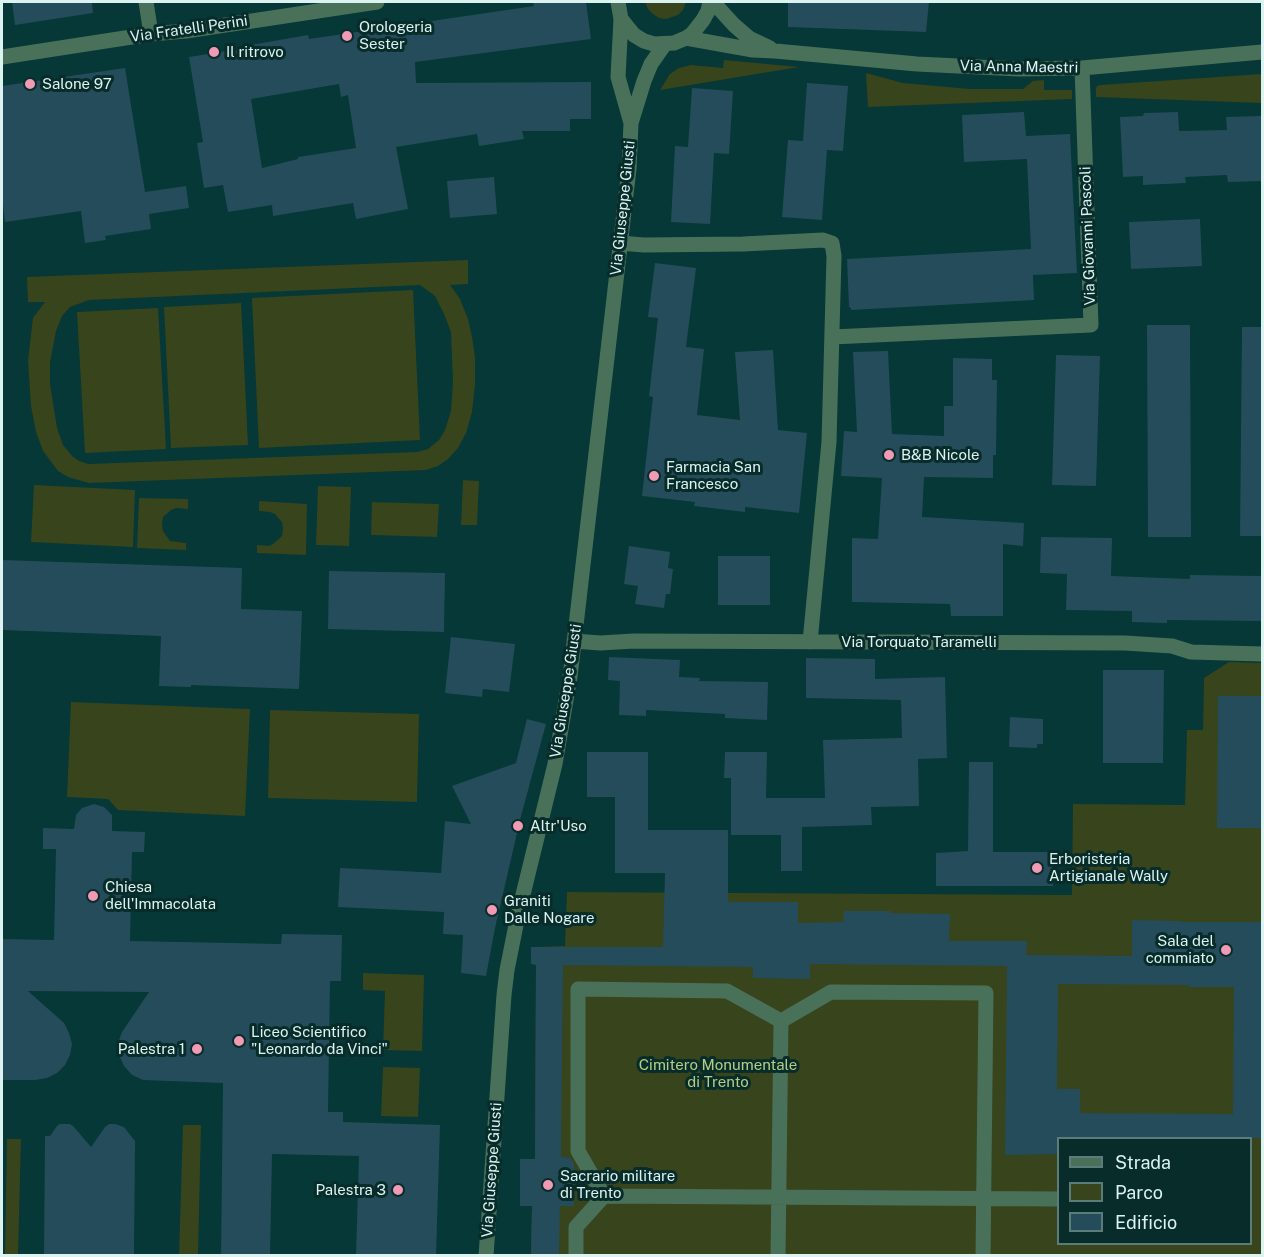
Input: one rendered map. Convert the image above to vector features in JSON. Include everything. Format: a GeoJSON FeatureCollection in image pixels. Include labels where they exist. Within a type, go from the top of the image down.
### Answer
{"type":"FeatureCollection","features":[{"type":"Feature","properties":{"kind":"street"},"geometry":{"type":"LineString","coordinates":[[146,2],[151,34]]}},
{"type":"Feature","properties":{"kind":"street","name":"Via Fratelli Perini"},"geometry":{"type":"LineString","coordinates":[[2,57],[377,2]]}},
{"type":"Feature","properties":{"kind":"street","name":"Via Giuseppe Giusti"},"geometry":{"type":"LineString","coordinates":[[618,2],[621,20],[618,77],[631,123]]}},
{"type":"Feature","properties":{"kind":"street"},"geometry":{"type":"LineString","coordinates":[[621,20],[634,35],[644,41],[654,44],[675,43],[686,39],[698,27],[712,2]]}},
{"type":"Feature","properties":{"kind":"street","name":"Via Anna Maestri"},"geometry":{"type":"LineString","coordinates":[[712,2],[734,26],[749,38],[776,51]]}},
{"type":"Feature","properties":{"kind":"street","name":"Via Anna Maestri"},"geometry":{"type":"LineString","coordinates":[[686,39],[753,50],[917,64],[1019,69],[1082,68],[1263,52]]}},
{"type":"Feature","properties":{"kind":"street","name":"Via Giuseppe Giusti"},"geometry":{"type":"LineString","coordinates":[[486,1256],[507,970],[559,742],[570,677],[630,159],[631,123],[651,64],[665,44]]}},
{"type":"Feature","properties":{"kind":"street","name":"Via Giovanni Pascoli"},"geometry":{"type":"LineString","coordinates":[[832,337],[1091,325],[1082,68]]}},
{"type":"Feature","properties":{"kind":"street"},"geometry":{"type":"LineString","coordinates":[[620,243],[644,245],[743,244],[823,240],[832,243],[834,256],[829,442],[810,642]]}},
{"type":"Feature","properties":{"kind":"street","name":"Via Torquato Taramelli"},"geometry":{"type":"LineString","coordinates":[[574,641],[600,643],[634,641],[1125,643],[1172,646],[1191,652],[1263,654]]}},
{"type":"Feature","properties":{"kind":"street"},"geometry":{"type":"LineString","coordinates":[[604,1196],[578,1151],[578,989],[727,991],[782,1021]]}},
{"type":"Feature","properties":{"kind":"street"},"geometry":{"type":"LineString","coordinates":[[782,1021],[831,992],[986,993],[983,1256]]}},
{"type":"Feature","properties":{"kind":"street"},"geometry":{"type":"LineString","coordinates":[[778,1256],[782,1021]]}},
{"type":"Feature","properties":{"kind":"street"},"geometry":{"type":"LineString","coordinates":[[576,1256],[576,1227],[604,1196],[1057,1199]]}},
{"type":"Feature","properties":{"kind":"green space"},"geometry":{"type":"Polygon","coordinates":[[[645,2],[686,2],[678,15],[666,19],[653,14],[645,2]]]}},
{"type":"Feature","properties":{"kind":"green space"},"geometry":{"type":"Polygon","coordinates":[[[724,60],[799,67],[660,90],[670,74],[679,68],[691,65],[723,68],[724,60]]]}},
{"type":"Feature","properties":{"kind":"green space"},"geometry":{"type":"Polygon","coordinates":[[[866,73],[903,83],[970,89],[1023,89],[1033,81],[1044,80],[1044,90],[1072,90],[1072,99],[868,107],[866,73]]]}},
{"type":"Feature","properties":{"kind":"green space"},"geometry":{"type":"Polygon","coordinates":[[[1262,74],[1262,103],[1096,97],[1096,88],[1100,85],[1262,74]]]}},
{"type":"Feature","properties":{"kind":"green space"},"geometry":{"type":"Polygon","coordinates":[[[468,260],[468,284],[450,285],[460,299],[468,319],[475,358],[472,412],[466,433],[458,448],[448,459],[426,470],[89,483],[68,477],[58,471],[43,451],[36,432],[31,406],[28,361],[33,318],[45,302],[28,302],[27,277],[468,260]],[[420,285],[89,300],[70,307],[62,316],[56,331],[50,362],[50,384],[57,428],[63,445],[72,456],[88,464],[417,452],[428,449],[439,440],[445,430],[451,411],[453,382],[451,332],[435,296],[420,285]]]}},
{"type":"Feature","properties":{"kind":"green space"},"geometry":{"type":"Polygon","coordinates":[[[413,290],[420,440],[259,448],[252,298],[413,290]]]}},
{"type":"Feature","properties":{"kind":"green space"},"geometry":{"type":"Polygon","coordinates":[[[241,303],[248,445],[171,448],[164,307],[241,303]]]}},
{"type":"Feature","properties":{"kind":"green space"},"geometry":{"type":"Polygon","coordinates":[[[158,308],[166,449],[85,453],[77,312],[158,308]]]}},
{"type":"Feature","properties":{"kind":"green space"},"geometry":{"type":"Polygon","coordinates":[[[463,480],[479,481],[477,525],[461,525],[463,480]]]}},
{"type":"Feature","properties":{"kind":"green space"},"geometry":{"type":"Polygon","coordinates":[[[34,485],[135,490],[133,547],[31,542],[34,485]]]}},
{"type":"Feature","properties":{"kind":"green space"},"geometry":{"type":"Polygon","coordinates":[[[318,486],[351,487],[349,546],[316,545],[318,486]]]}},
{"type":"Feature","properties":{"kind":"green space"},"geometry":{"type":"Polygon","coordinates":[[[139,498],[188,499],[188,509],[171,510],[163,517],[162,525],[170,541],[186,543],[186,550],[137,548],[139,498]]]}},
{"type":"Feature","properties":{"kind":"green space"},"geometry":{"type":"Polygon","coordinates":[[[259,501],[307,504],[306,555],[257,553],[257,545],[273,544],[282,536],[283,529],[282,522],[275,514],[259,511],[259,501]]]}},
{"type":"Feature","properties":{"kind":"green space"},"geometry":{"type":"Polygon","coordinates":[[[372,502],[439,504],[437,537],[371,535],[372,502]]]}},
{"type":"Feature","properties":{"kind":"green space","name":"Cimitero Monumentale di Trento"},"geometry":{"type":"Polygon","coordinates":[[[1229,662],[1262,663],[1262,1255],[531,1255],[532,1206],[520,1206],[520,1159],[535,1159],[536,947],[565,946],[567,892],[1072,895],[1073,804],[1185,805],[1187,730],[1203,730],[1204,678],[1229,662]]]}},
{"type":"Feature","properties":{"kind":"green space"},"geometry":{"type":"Polygon","coordinates":[[[71,702],[250,709],[245,816],[118,810],[108,799],[67,797],[71,702]]]}},
{"type":"Feature","properties":{"kind":"green space"},"geometry":{"type":"Polygon","coordinates":[[[270,710],[419,714],[417,802],[268,798],[270,710]]]}},
{"type":"Feature","properties":{"kind":"green space"},"geometry":{"type":"Polygon","coordinates":[[[363,973],[424,975],[422,1051],[383,1050],[385,991],[363,990],[363,973]]]}},
{"type":"Feature","properties":{"kind":"green space"},"geometry":{"type":"Polygon","coordinates":[[[383,1067],[420,1068],[418,1117],[381,1116],[383,1067]]]}},
{"type":"Feature","properties":{"kind":"green space"},"geometry":{"type":"Polygon","coordinates":[[[183,1125],[201,1125],[198,1255],[179,1255],[183,1125]]]}},
{"type":"Feature","properties":{"kind":"green space"},"geometry":{"type":"Polygon","coordinates":[[[7,1139],[21,1139],[18,1255],[5,1255],[7,1139]]]}},
{"type":"Feature","properties":{"kind":"building"},"geometry":{"type":"Polygon","coordinates":[[[12,2],[92,2],[93,13],[15,25],[12,2]]]}},
{"type":"Feature","properties":{"kind":"building"},"geometry":{"type":"Polygon","coordinates":[[[533,2],[586,2],[591,39],[415,62],[416,83],[591,82],[591,119],[570,119],[570,131],[522,131],[524,139],[479,146],[477,134],[396,147],[408,209],[356,219],[353,203],[273,216],[272,205],[228,212],[223,185],[204,188],[197,143],[203,142],[189,57],[308,35],[309,39],[534,6],[533,2]],[[339,84],[251,99],[262,168],[298,159],[298,157],[356,148],[348,95],[341,97],[339,84]]]}},
{"type":"Feature","properties":{"kind":"building"},"geometry":{"type":"Polygon","coordinates":[[[788,2],[929,2],[926,32],[788,27],[788,2]]]}},
{"type":"Feature","properties":{"kind":"building"},"geometry":{"type":"Polygon","coordinates":[[[125,68],[145,192],[186,186],[189,208],[149,214],[151,229],[105,236],[106,240],[85,243],[81,211],[5,222],[2,195],[2,86],[125,68]]]}},
{"type":"Feature","properties":{"kind":"building"},"geometry":{"type":"Polygon","coordinates":[[[807,83],[848,86],[843,151],[827,150],[822,220],[782,217],[788,140],[803,141],[807,83]]]}},
{"type":"Feature","properties":{"kind":"building"},"geometry":{"type":"Polygon","coordinates":[[[692,88],[733,91],[729,154],[714,153],[710,224],[671,222],[675,146],[688,147],[692,88]]]}},
{"type":"Feature","properties":{"kind":"building"},"geometry":{"type":"Polygon","coordinates":[[[1024,112],[1026,136],[1070,134],[1077,273],[1033,275],[1034,300],[851,310],[847,259],[1031,249],[1027,159],[964,162],[962,115],[1024,112]]]}},
{"type":"Feature","properties":{"kind":"building"},"geometry":{"type":"Polygon","coordinates":[[[1178,112],[1179,131],[1227,130],[1226,117],[1261,116],[1263,120],[1263,181],[1228,182],[1227,175],[1185,177],[1186,183],[1143,185],[1143,176],[1123,177],[1120,117],[1143,116],[1144,113],[1178,112]]]}},
{"type":"Feature","properties":{"kind":"building"},"geometry":{"type":"Polygon","coordinates":[[[494,177],[497,214],[450,218],[447,181],[494,177]]]}},
{"type":"Feature","properties":{"kind":"building"},"geometry":{"type":"Polygon","coordinates":[[[1200,219],[1202,266],[1131,269],[1129,222],[1200,219]]]}},
{"type":"Feature","properties":{"kind":"building"},"geometry":{"type":"Polygon","coordinates":[[[655,263],[696,268],[686,347],[704,349],[697,415],[740,420],[735,352],[773,350],[778,430],[807,433],[799,513],[745,507],[745,512],[694,506],[695,502],[642,496],[653,397],[649,396],[658,318],[648,317],[655,263]]]}},
{"type":"Feature","properties":{"kind":"building"},"geometry":{"type":"Polygon","coordinates":[[[1147,325],[1190,325],[1191,537],[1148,537],[1147,325]]]}},
{"type":"Feature","properties":{"kind":"building"},"geometry":{"type":"Polygon","coordinates":[[[1242,327],[1263,327],[1263,536],[1240,536],[1242,327]]]}},
{"type":"Feature","properties":{"kind":"building"},"geometry":{"type":"Polygon","coordinates":[[[888,351],[892,434],[944,436],[944,406],[953,406],[953,358],[992,359],[992,380],[997,380],[996,455],[993,455],[993,478],[924,477],[922,517],[1024,523],[1023,546],[1003,544],[1003,616],[951,616],[950,604],[852,602],[852,538],[878,539],[882,478],[841,476],[844,431],[857,432],[853,352],[888,351]]]}},
{"type":"Feature","properties":{"kind":"building"},"geometry":{"type":"Polygon","coordinates":[[[1056,355],[1100,356],[1096,486],[1052,485],[1056,355]]]}},
{"type":"Feature","properties":{"kind":"building"},"geometry":{"type":"Polygon","coordinates":[[[1041,537],[1112,538],[1111,576],[1190,579],[1190,575],[1263,576],[1263,621],[1132,622],[1132,611],[1066,610],[1067,574],[1040,573],[1041,537]]]}},
{"type":"Feature","properties":{"kind":"building"},"geometry":{"type":"Polygon","coordinates":[[[629,546],[670,552],[668,568],[673,569],[670,594],[666,594],[664,608],[635,604],[638,586],[624,584],[629,546]]]}},
{"type":"Feature","properties":{"kind":"building"},"geometry":{"type":"Polygon","coordinates":[[[718,556],[770,556],[770,605],[718,605],[718,556]]]}},
{"type":"Feature","properties":{"kind":"building"},"geometry":{"type":"Polygon","coordinates":[[[2,560],[242,568],[241,609],[302,611],[299,689],[159,686],[161,636],[2,630],[2,560]]]}},
{"type":"Feature","properties":{"kind":"building"},"geometry":{"type":"Polygon","coordinates":[[[329,571],[445,573],[444,632],[328,629],[329,571]]]}},
{"type":"Feature","properties":{"kind":"building"},"geometry":{"type":"Polygon","coordinates":[[[451,637],[515,644],[509,692],[483,689],[482,697],[445,693],[451,637]]]}},
{"type":"Feature","properties":{"kind":"building"},"geometry":{"type":"Polygon","coordinates":[[[609,657],[680,660],[679,677],[700,678],[699,681],[768,682],[767,720],[725,718],[725,714],[646,710],[646,716],[619,715],[620,681],[608,680],[609,657]]]}},
{"type":"Feature","properties":{"kind":"building"},"geometry":{"type":"Polygon","coordinates":[[[806,658],[875,659],[875,679],[945,677],[947,758],[918,759],[919,806],[871,807],[872,825],[802,827],[802,871],[781,871],[781,835],[731,835],[731,778],[724,778],[725,752],[767,752],[766,798],[825,798],[823,740],[902,738],[901,700],[806,698],[806,658]]]}},
{"type":"Feature","properties":{"kind":"building"},"geometry":{"type":"Polygon","coordinates":[[[1103,670],[1164,670],[1163,763],[1103,763],[1103,670]]]}},
{"type":"Feature","properties":{"kind":"building"},"geometry":{"type":"Polygon","coordinates":[[[1218,696],[1263,696],[1263,828],[1217,828],[1218,696]]]}},
{"type":"Feature","properties":{"kind":"building"},"geometry":{"type":"Polygon","coordinates":[[[1010,717],[1043,719],[1043,744],[1037,744],[1037,748],[1009,747],[1010,717]]]}},
{"type":"Feature","properties":{"kind":"building"},"geometry":{"type":"Polygon","coordinates":[[[527,719],[546,724],[521,816],[486,976],[461,973],[463,935],[443,934],[444,912],[338,907],[340,868],[441,873],[445,821],[471,824],[452,786],[516,763],[527,719]]]}},
{"type":"Feature","properties":{"kind":"building"},"geometry":{"type":"Polygon","coordinates":[[[587,752],[648,752],[648,830],[728,830],[728,902],[798,902],[798,923],[843,922],[844,911],[950,914],[949,941],[1027,941],[1026,955],[1132,956],[1132,920],[1263,922],[1263,1138],[1057,1137],[1057,1154],[1005,1155],[1007,966],[810,964],[810,979],[753,978],[753,967],[563,965],[561,1157],[571,1158],[574,1164],[574,1206],[560,1206],[559,1256],[531,1256],[532,1206],[520,1206],[520,1159],[535,1159],[536,965],[531,964],[531,947],[663,947],[665,873],[615,873],[615,797],[587,797],[587,752]],[[1058,984],[1057,1089],[1080,1089],[1080,1113],[1233,1114],[1234,987],[1189,987],[1189,985],[1058,984]]]}},
{"type":"Feature","properties":{"kind":"building"},"geometry":{"type":"Polygon","coordinates":[[[969,762],[993,762],[993,852],[1053,852],[1053,886],[936,886],[936,853],[968,851],[969,762]]]}},
{"type":"Feature","properties":{"kind":"building"},"geometry":{"type":"Polygon","coordinates":[[[94,804],[104,807],[112,815],[112,831],[145,832],[144,852],[132,852],[130,941],[281,944],[282,934],[342,935],[341,981],[330,981],[328,1112],[343,1112],[343,1122],[440,1125],[436,1256],[356,1256],[359,1156],[272,1154],[270,1256],[221,1256],[223,1083],[143,1080],[132,1075],[124,1066],[119,1055],[118,1043],[122,1032],[149,992],[28,991],[64,1023],[72,1044],[70,1055],[65,1065],[57,1073],[47,1078],[2,1080],[2,939],[54,940],[56,849],[43,849],[43,828],[74,829],[76,815],[82,808],[94,804]]]}},
{"type":"Feature","properties":{"kind":"building"},"geometry":{"type":"Polygon","coordinates":[[[60,1124],[70,1124],[91,1147],[109,1124],[124,1127],[135,1141],[134,1256],[44,1256],[45,1136],[50,1136],[60,1124]]]}},
{"type":"Feature","properties":{"kind":"place","name":"Orologeria Sester"},"geometry":{"type":"Point","coordinates":[347,36]}},
{"type":"Feature","properties":{"kind":"place","name":"Il ritrovo"},"geometry":{"type":"Point","coordinates":[214,52]}},
{"type":"Feature","properties":{"kind":"place","name":"Salone 97"},"geometry":{"type":"Point","coordinates":[30,84]}},
{"type":"Feature","properties":{"kind":"place","name":"B&B Nicole"},"geometry":{"type":"Point","coordinates":[889,455]}},
{"type":"Feature","properties":{"kind":"place","name":"Farmacia San Francesco"},"geometry":{"type":"Point","coordinates":[654,476]}},
{"type":"Feature","properties":{"kind":"place","name":"Altr'Uso"},"geometry":{"type":"Point","coordinates":[518,826]}},
{"type":"Feature","properties":{"kind":"place","name":"Erboristeria Artigianale Wally"},"geometry":{"type":"Point","coordinates":[1037,868]}},
{"type":"Feature","properties":{"kind":"place","name":"Chiesa dell'Immacolata"},"geometry":{"type":"Point","coordinates":[93,896]}},
{"type":"Feature","properties":{"kind":"place","name":"Graniti Dalle Nogare"},"geometry":{"type":"Point","coordinates":[492,910]}},
{"type":"Feature","properties":{"kind":"place","name":"Sala del commiato"},"geometry":{"type":"Point","coordinates":[1226,950]}},
{"type":"Feature","properties":{"kind":"place","name":"Liceo Scientifico \"Leonardo da Vinci\""},"geometry":{"type":"Point","coordinates":[239,1041]}},
{"type":"Feature","properties":{"kind":"place","name":"Palestra 1"},"geometry":{"type":"Point","coordinates":[197,1049]}},
{"type":"Feature","properties":{"kind":"place","name":"Sacrario militare di Trento"},"geometry":{"type":"Point","coordinates":[548,1185]}},
{"type":"Feature","properties":{"kind":"place","name":"Palestra 3"},"geometry":{"type":"Point","coordinates":[398,1190]}}]}
